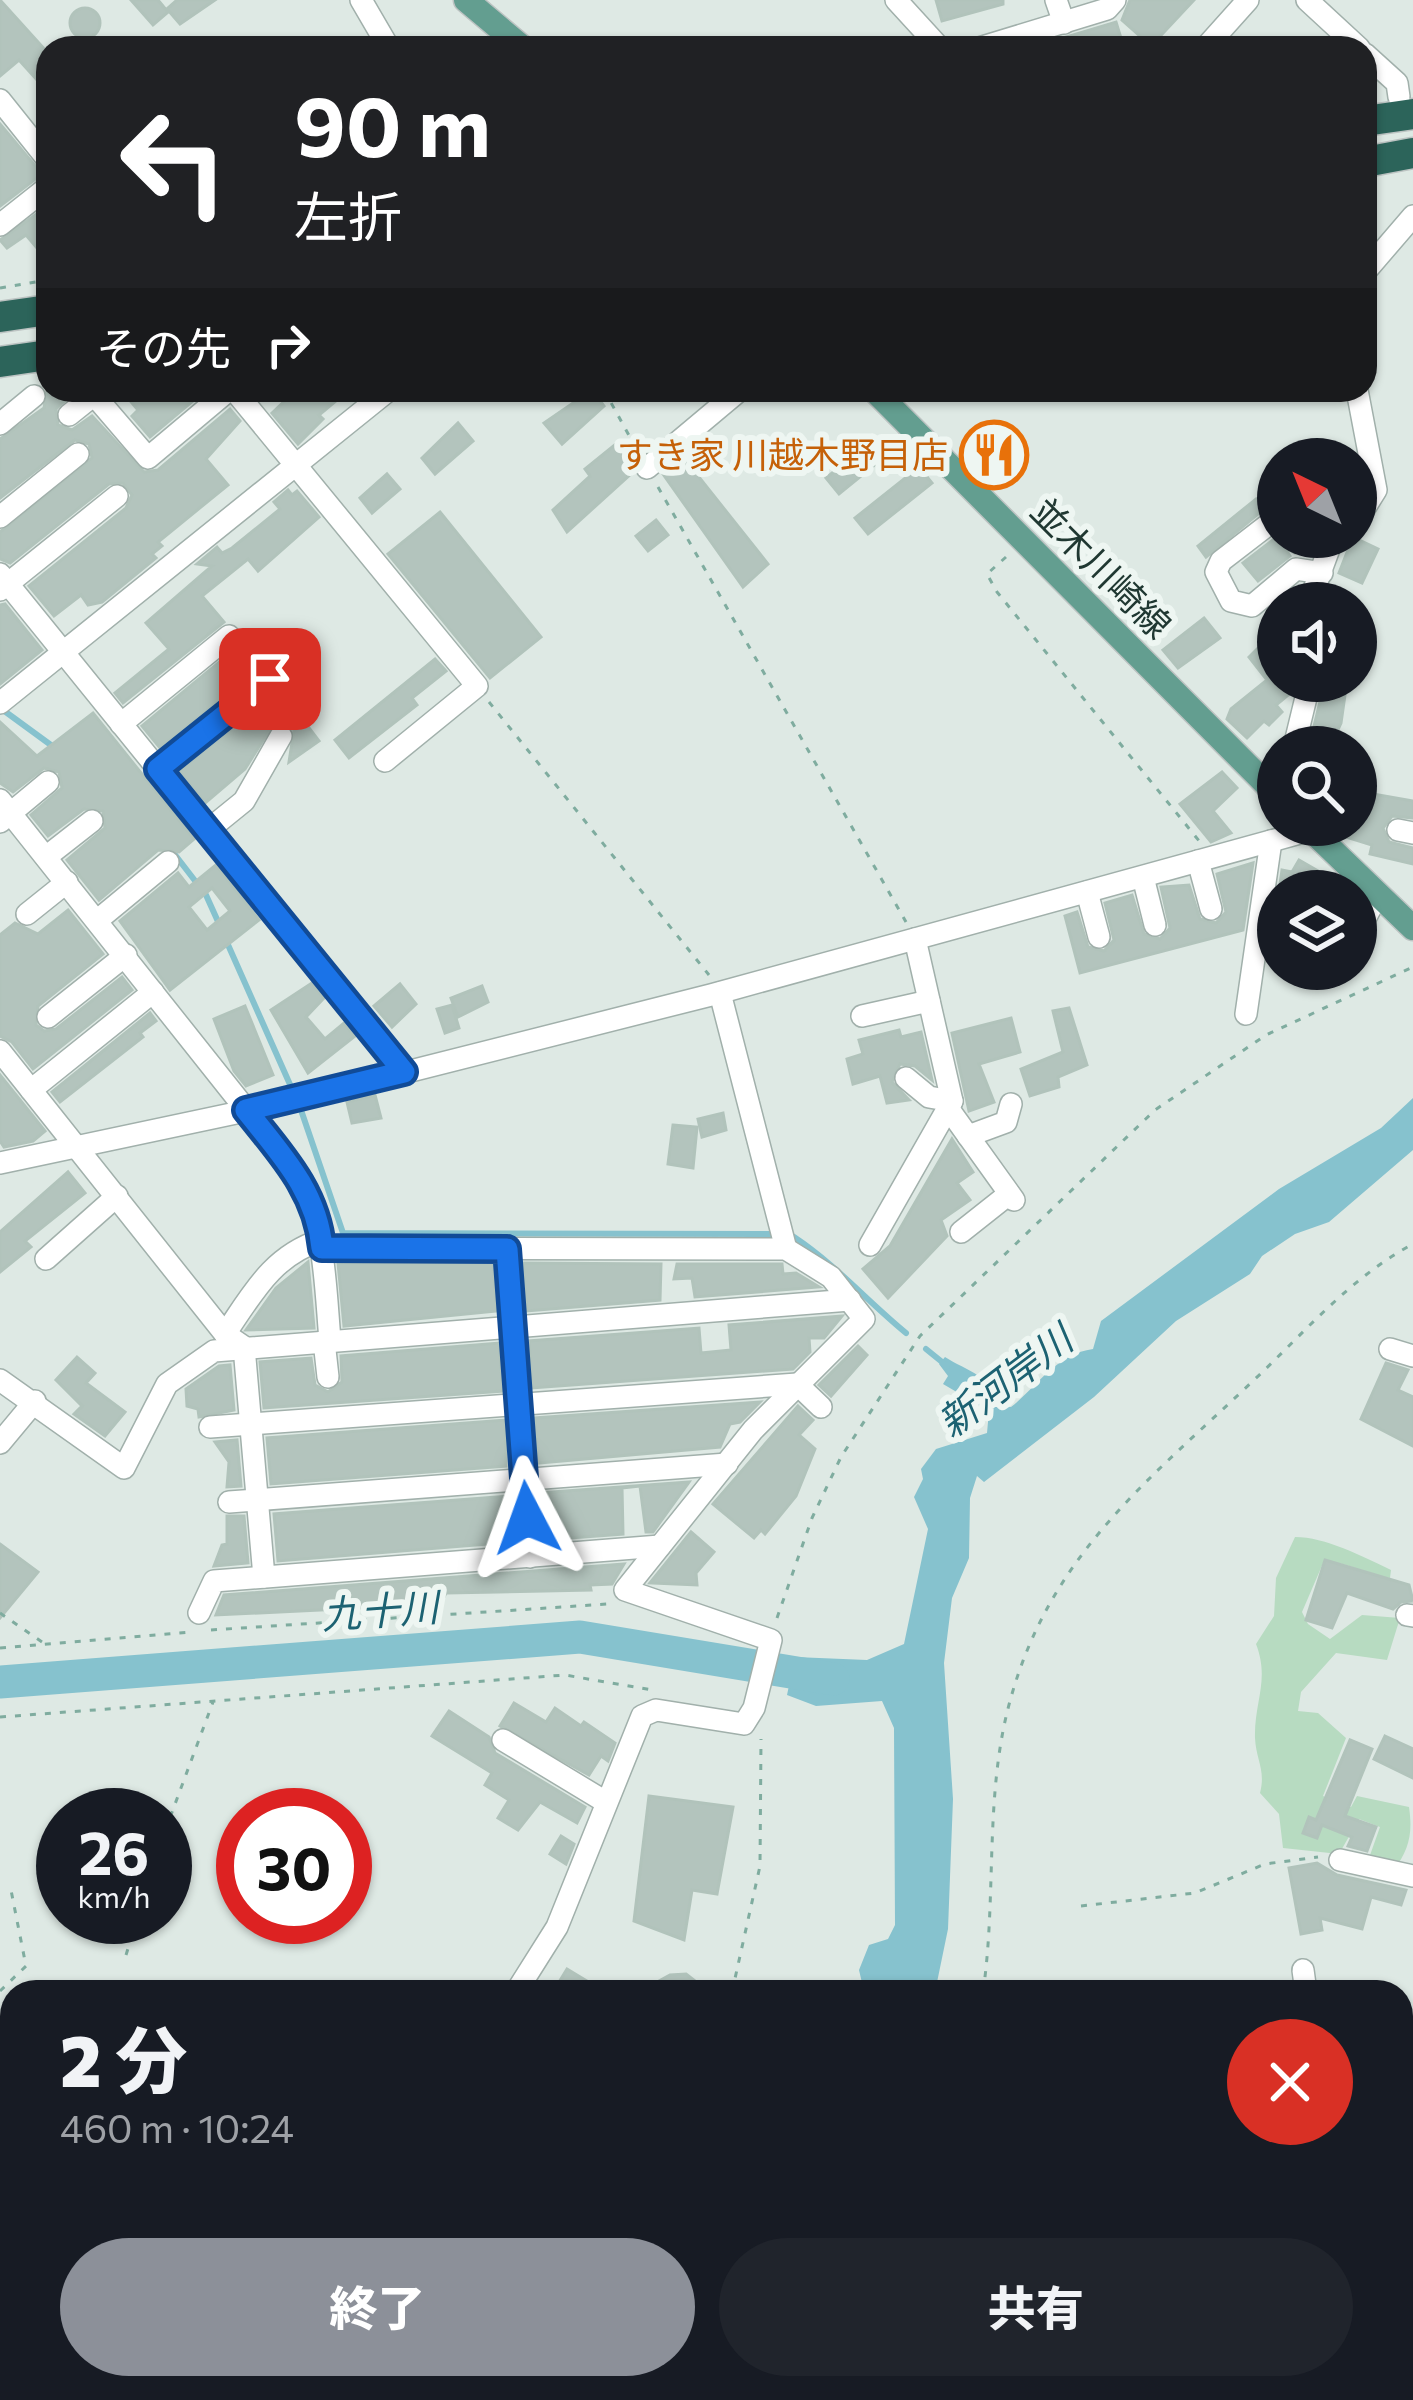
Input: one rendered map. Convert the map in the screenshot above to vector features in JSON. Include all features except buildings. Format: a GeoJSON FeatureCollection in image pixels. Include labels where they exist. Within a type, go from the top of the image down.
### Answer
{"type":"FeatureCollection","features":[{"type":"Feature","properties":{"kind":"highway"},"geometry":{"type":"LineString","coordinates":[[1377,101],[1408,102]]}},
{"type":"Feature","properties":{"kind":"highway"},"geometry":{"type":"LineString","coordinates":[[1377,116],[1408,102]]}},
{"type":"Feature","properties":{"kind":"highway"},"geometry":{"type":"LineString","coordinates":[[1377,143],[1413,138]]}},
{"type":"Feature","properties":{"kind":"highway"},"geometry":{"type":"LineString","coordinates":[[1377,160],[1413,153]]}},
{"type":"Feature","properties":{"kind":"highway"},"geometry":{"type":"LineString","coordinates":[[0,299],[36,294]]}},
{"type":"Feature","properties":{"kind":"highway"},"geometry":{"type":"LineString","coordinates":[[0,317],[36,312]]}},
{"type":"Feature","properties":{"kind":"highway"},"geometry":{"type":"LineString","coordinates":[[0,343],[36,338]]}},
{"type":"Feature","properties":{"kind":"highway"},"geometry":{"type":"LineString","coordinates":[[0,362],[36,357]]}},
{"type":"Feature","properties":{"kind":"main road"},"geometry":{"type":"LineString","coordinates":[[466,0],[509,36]]}},
{"type":"Feature","properties":{"kind":"main road","name":"並木川崎線"},"geometry":{"type":"LineString","coordinates":[[886,402],[1257,775]]}},
{"type":"Feature","properties":{"kind":"main road"},"geometry":{"type":"LineString","coordinates":[[1327,846],[1351,870]]}},
{"type":"Feature","properties":{"kind":"main road"},"geometry":{"type":"LineString","coordinates":[[1377,896],[1413,928]]}},
{"type":"Feature","properties":{"kind":"street"},"geometry":{"type":"LineString","coordinates":[[362,0],[382,36]]}},
{"type":"Feature","properties":{"kind":"street"},"geometry":{"type":"LineString","coordinates":[[896,0],[929,36]]}},
{"type":"Feature","properties":{"kind":"street"},"geometry":{"type":"LineString","coordinates":[[1056,0],[1064,23]]}},
{"type":"Feature","properties":{"kind":"street"},"geometry":{"type":"LineString","coordinates":[[1020,36],[1107,9],[1115,0]]}},
{"type":"Feature","properties":{"kind":"street"},"geometry":{"type":"LineString","coordinates":[[1216,36],[1248,0]]}},
{"type":"Feature","properties":{"kind":"street"},"geometry":{"type":"LineString","coordinates":[[1307,0],[1346,36]]}},
{"type":"Feature","properties":{"kind":"street"},"geometry":{"type":"LineString","coordinates":[[1377,65],[1397,83],[1408,102]]}},
{"type":"Feature","properties":{"kind":"street"},"geometry":{"type":"LineString","coordinates":[[2,106],[36,146]]}},
{"type":"Feature","properties":{"kind":"street"},"geometry":{"type":"LineString","coordinates":[[0,225],[36,196]]}},
{"type":"Feature","properties":{"kind":"street"},"geometry":{"type":"LineString","coordinates":[[1377,258],[1413,216]]}},
{"type":"Feature","properties":{"kind":"street"},"geometry":{"type":"LineString","coordinates":[[0,424],[34,395]]}},
{"type":"Feature","properties":{"kind":"street"},"geometry":{"type":"LineString","coordinates":[[69,415],[85,402]]}},
{"type":"Feature","properties":{"kind":"street"},"geometry":{"type":"LineString","coordinates":[[100,402],[148,458],[216,402]]}},
{"type":"Feature","properties":{"kind":"street"},"geometry":{"type":"LineString","coordinates":[[242,402],[477,686],[385,761]]}},
{"type":"Feature","properties":{"kind":"street"},"geometry":{"type":"LineString","coordinates":[[0,703],[374,402]]}},
{"type":"Feature","properties":{"kind":"street"},"geometry":{"type":"LineString","coordinates":[[647,468],[726,402]]}},
{"type":"Feature","properties":{"kind":"street"},"geometry":{"type":"LineString","coordinates":[[1359,402],[1366,438]]}},
{"type":"Feature","properties":{"kind":"street"},"geometry":{"type":"LineString","coordinates":[[0,517],[78,454]]}},
{"type":"Feature","properties":{"kind":"street"},"geometry":{"type":"LineString","coordinates":[[117,496],[3,583],[404,1072]]}},
{"type":"Feature","properties":{"kind":"street"},"geometry":{"type":"LineString","coordinates":[[1257,534],[1221,561],[1216,572],[1232,601],[1252,606],[1296,569],[1322,573]]}},
{"type":"Feature","properties":{"kind":"street"},"geometry":{"type":"LineString","coordinates":[[1318,582],[1326,558]]}},
{"type":"Feature","properties":{"kind":"street"},"geometry":{"type":"LineString","coordinates":[[122,724],[229,636]]}},
{"type":"Feature","properties":{"kind":"street"},"geometry":{"type":"LineString","coordinates":[[158,769],[270,679]]}},
{"type":"Feature","properties":{"kind":"street"},"geometry":{"type":"LineString","coordinates":[[207,831],[244,801],[281,736]]}},
{"type":"Feature","properties":{"kind":"street"},"geometry":{"type":"LineString","coordinates":[[47,782],[4,812],[99,919],[298,1175],[313,1204],[321,1244],[328,1377]]}},
{"type":"Feature","properties":{"kind":"street"},"geometry":{"type":"LineString","coordinates":[[46,857],[92,821]]}},
{"type":"Feature","properties":{"kind":"street"},"geometry":{"type":"LineString","coordinates":[[0,1162],[246,1110],[720,993],[1257,845]]}},
{"type":"Feature","properties":{"kind":"street"},"geometry":{"type":"LineString","coordinates":[[1246,1014],[1270,846]]}},
{"type":"Feature","properties":{"kind":"street"},"geometry":{"type":"LineString","coordinates":[[1205,859],[1211,909]]}},
{"type":"Feature","properties":{"kind":"street"},"geometry":{"type":"LineString","coordinates":[[99,919],[168,862]]}},
{"type":"Feature","properties":{"kind":"street"},"geometry":{"type":"LineString","coordinates":[[1143,877],[1155,925]]}},
{"type":"Feature","properties":{"kind":"street"},"geometry":{"type":"LineString","coordinates":[[27,914],[67,882]]}},
{"type":"Feature","properties":{"kind":"street"},"geometry":{"type":"LineString","coordinates":[[1088,892],[1099,937]]}},
{"type":"Feature","properties":{"kind":"street"},"geometry":{"type":"LineString","coordinates":[[915,940],[950,1105],[1011,1197],[961,1232]]}},
{"type":"Feature","properties":{"kind":"street"},"geometry":{"type":"LineString","coordinates":[[48,1017],[126,955]]}},
{"type":"Feature","properties":{"kind":"street"},"geometry":{"type":"LineString","coordinates":[[31,1090],[153,992]]}},
{"type":"Feature","properties":{"kind":"street"},"geometry":{"type":"LineString","coordinates":[[720,993],[786,1249]]}},
{"type":"Feature","properties":{"kind":"street"},"geometry":{"type":"LineString","coordinates":[[862,1016],[929,1001]]}},
{"type":"Feature","properties":{"kind":"street"},"geometry":{"type":"LineString","coordinates":[[0,1051],[234,1341],[249,1424],[264,1577]]}},
{"type":"Feature","properties":{"kind":"street"},"geometry":{"type":"LineString","coordinates":[[906,1078],[929,1097],[950,1105]]}},
{"type":"Feature","properties":{"kind":"street"},"geometry":{"type":"LineString","coordinates":[[968,1136],[1006,1123],[1011,1103]]}},
{"type":"Feature","properties":{"kind":"street"},"geometry":{"type":"LineString","coordinates":[[869,1245],[950,1105]]}},
{"type":"Feature","properties":{"kind":"street"},"geometry":{"type":"LineString","coordinates":[[46,1259],[117,1196]]}},
{"type":"Feature","properties":{"kind":"street"},"geometry":{"type":"LineString","coordinates":[[234,1341],[268,1270],[293,1250],[321,1244],[786,1249],[832,1277],[864,1319],[797,1384],[625,1590],[769,1647],[756,1698],[744,1724],[648,1712],[604,1801],[557,1927],[524,1980]]}},
{"type":"Feature","properties":{"kind":"street"},"geometry":{"type":"LineString","coordinates":[[507,1249],[530,1557]]}},
{"type":"Feature","properties":{"kind":"street"},"geometry":{"type":"LineString","coordinates":[[0,1380],[124,1468],[178,1372],[234,1341],[327,1341],[850,1300]]}},
{"type":"Feature","properties":{"kind":"street"},"geometry":{"type":"LineString","coordinates":[[1390,1349],[1413,1356]]}},
{"type":"Feature","properties":{"kind":"street"},"geometry":{"type":"LineString","coordinates":[[210,1427],[797,1384],[821,1407]]}},
{"type":"Feature","properties":{"kind":"street"},"geometry":{"type":"LineString","coordinates":[[0,1443],[35,1401]]}},
{"type":"Feature","properties":{"kind":"street"},"geometry":{"type":"LineString","coordinates":[[229,1502],[727,1464]]}},
{"type":"Feature","properties":{"kind":"street"},"geometry":{"type":"LineString","coordinates":[[200,1613],[214,1581],[660,1546]]}},
{"type":"Feature","properties":{"kind":"street"},"geometry":{"type":"LineString","coordinates":[[503,1740],[604,1801]]}},
{"type":"Feature","properties":{"kind":"street"},"geometry":{"type":"LineString","coordinates":[[1340,1860],[1413,1876]]}},
{"type":"Feature","properties":{"kind":"path"},"geometry":{"type":"LineString","coordinates":[[0,288],[36,282]]}},
{"type":"Feature","properties":{"kind":"path"},"geometry":{"type":"LineString","coordinates":[[611,402],[915,940]]}},
{"type":"Feature","properties":{"kind":"path"},"geometry":{"type":"LineString","coordinates":[[1024,542],[987,574],[997,592],[1205,859]]}},
{"type":"Feature","properties":{"kind":"path"},"geometry":{"type":"LineString","coordinates":[[477,686],[701,962],[720,993]]}},
{"type":"Feature","properties":{"kind":"path"},"geometry":{"type":"LineString","coordinates":[[769,1647],[812,1518],[841,1457],[920,1336],[1155,1110],[1266,1035],[1413,968]]}},
{"type":"Feature","properties":{"kind":"path"},"geometry":{"type":"LineString","coordinates":[[984,1980],[1004,1729],[1024,1659],[1056,1588],[1123,1502],[1351,1286],[1413,1244]]}},
{"type":"Feature","properties":{"kind":"path"},"geometry":{"type":"LineString","coordinates":[[0,1648],[577,1602],[615,1606]]}},
{"type":"Feature","properties":{"kind":"path"},"geometry":{"type":"LineString","coordinates":[[0,1613],[38,1634],[44,1645]]}},
{"type":"Feature","properties":{"kind":"path"},"geometry":{"type":"LineString","coordinates":[[0,1717],[565,1675],[660,1691]]}},
{"type":"Feature","properties":{"kind":"path"},"geometry":{"type":"LineString","coordinates":[[735,1980],[760,1867],[764,1795],[756,1698]]}},
{"type":"Feature","properties":{"kind":"path"},"geometry":{"type":"LineString","coordinates":[[181,1788],[213,1700]]}},
{"type":"Feature","properties":{"kind":"path"},"geometry":{"type":"LineString","coordinates":[[1081,1906],[1195,1893],[1265,1864],[1310,1856],[1340,1860]]}},
{"type":"Feature","properties":{"kind":"path"},"geometry":{"type":"LineString","coordinates":[[10,1885],[26,1966],[11,1980]]}},
{"type":"Feature","properties":{"kind":"path"},"geometry":{"type":"LineString","coordinates":[[126,1955],[129,1944]]}},
{"type":"Feature","properties":{"kind":"green space"},"geometry":{"type":"Polygon","coordinates":[[[1295,1537],[1331,1544],[1391,1570],[1390,1578],[1324,1561],[1302,1612],[1308,1624],[1330,1639],[1362,1615],[1400,1618],[1387,1660],[1336,1653],[1301,1692],[1298,1711],[1318,1713],[1346,1738],[1323,1796],[1351,1807],[1357,1796],[1409,1807],[1409,1841],[1393,1871],[1369,1858],[1380,1827],[1359,1819],[1339,1854],[1283,1848],[1279,1814],[1260,1793],[1255,1725],[1262,1669],[1256,1644],[1274,1616],[1276,1578],[1295,1537]]]}},
{"type":"Feature","properties":{"kind":"water"},"geometry":{"type":"Polygon","coordinates":[[[1413,1098],[1413,1150],[1329,1222],[1295,1234],[1262,1256],[1250,1274],[1176,1321],[1094,1397],[984,1482],[977,1476],[970,1498],[969,1558],[952,1598],[944,1663],[953,1799],[948,1929],[937,1980],[861,1980],[859,1970],[869,1945],[888,1939],[895,1925],[894,1728],[882,1701],[816,1706],[787,1695],[795,1657],[867,1660],[904,1644],[928,1529],[914,1497],[923,1479],[921,1469],[936,1449],[987,1433],[989,1411],[943,1384],[948,1376],[939,1364],[945,1357],[978,1375],[1003,1406],[1011,1407],[1058,1364],[1093,1349],[1101,1321],[1279,1189],[1381,1128],[1413,1098]]]}},
{"type":"Feature","properties":{"kind":"waterway"},"geometry":{"type":"LineString","coordinates":[[3,710],[55,748]]}},
{"type":"Feature","properties":{"kind":"waterway"},"geometry":{"type":"LineString","coordinates":[[169,847],[206,895],[220,926]]}},
{"type":"Feature","properties":{"kind":"waterway"},"geometry":{"type":"LineString","coordinates":[[225,938],[292,1089]]}},
{"type":"Feature","properties":{"kind":"waterway"},"geometry":{"type":"LineString","coordinates":[[301,1110],[343,1233],[774,1234]]}},
{"type":"Feature","properties":{"kind":"waterway"},"geometry":{"type":"LineString","coordinates":[[794,1237],[906,1333]]}},
{"type":"Feature","properties":{"kind":"waterway"},"geometry":{"type":"LineString","coordinates":[[926,1349],[947,1366]]}},
{"type":"Feature","properties":{"kind":"waterway","name":"九十川"},"geometry":{"type":"LineString","coordinates":[[0,1682],[580,1637],[833,1679]]}},
{"type":"Feature","properties":{"kind":"place","name":"すき家 川越木野目店"},"geometry":{"type":"Point","coordinates":[994,455]}},
{"type":"Feature","properties":{"kind":"route"},"geometry":{"type":"LineString","coordinates":[[270,679],[158,769],[404,1072],[246,1110],[298,1175],[313,1204],[322,1248],[507,1249],[527,1518]]}},
{"type":"Feature","properties":{"kind":"water label","name":"新河岸川"},"geometry":{"type":"Point","coordinates":[1005,1381]}}]}
